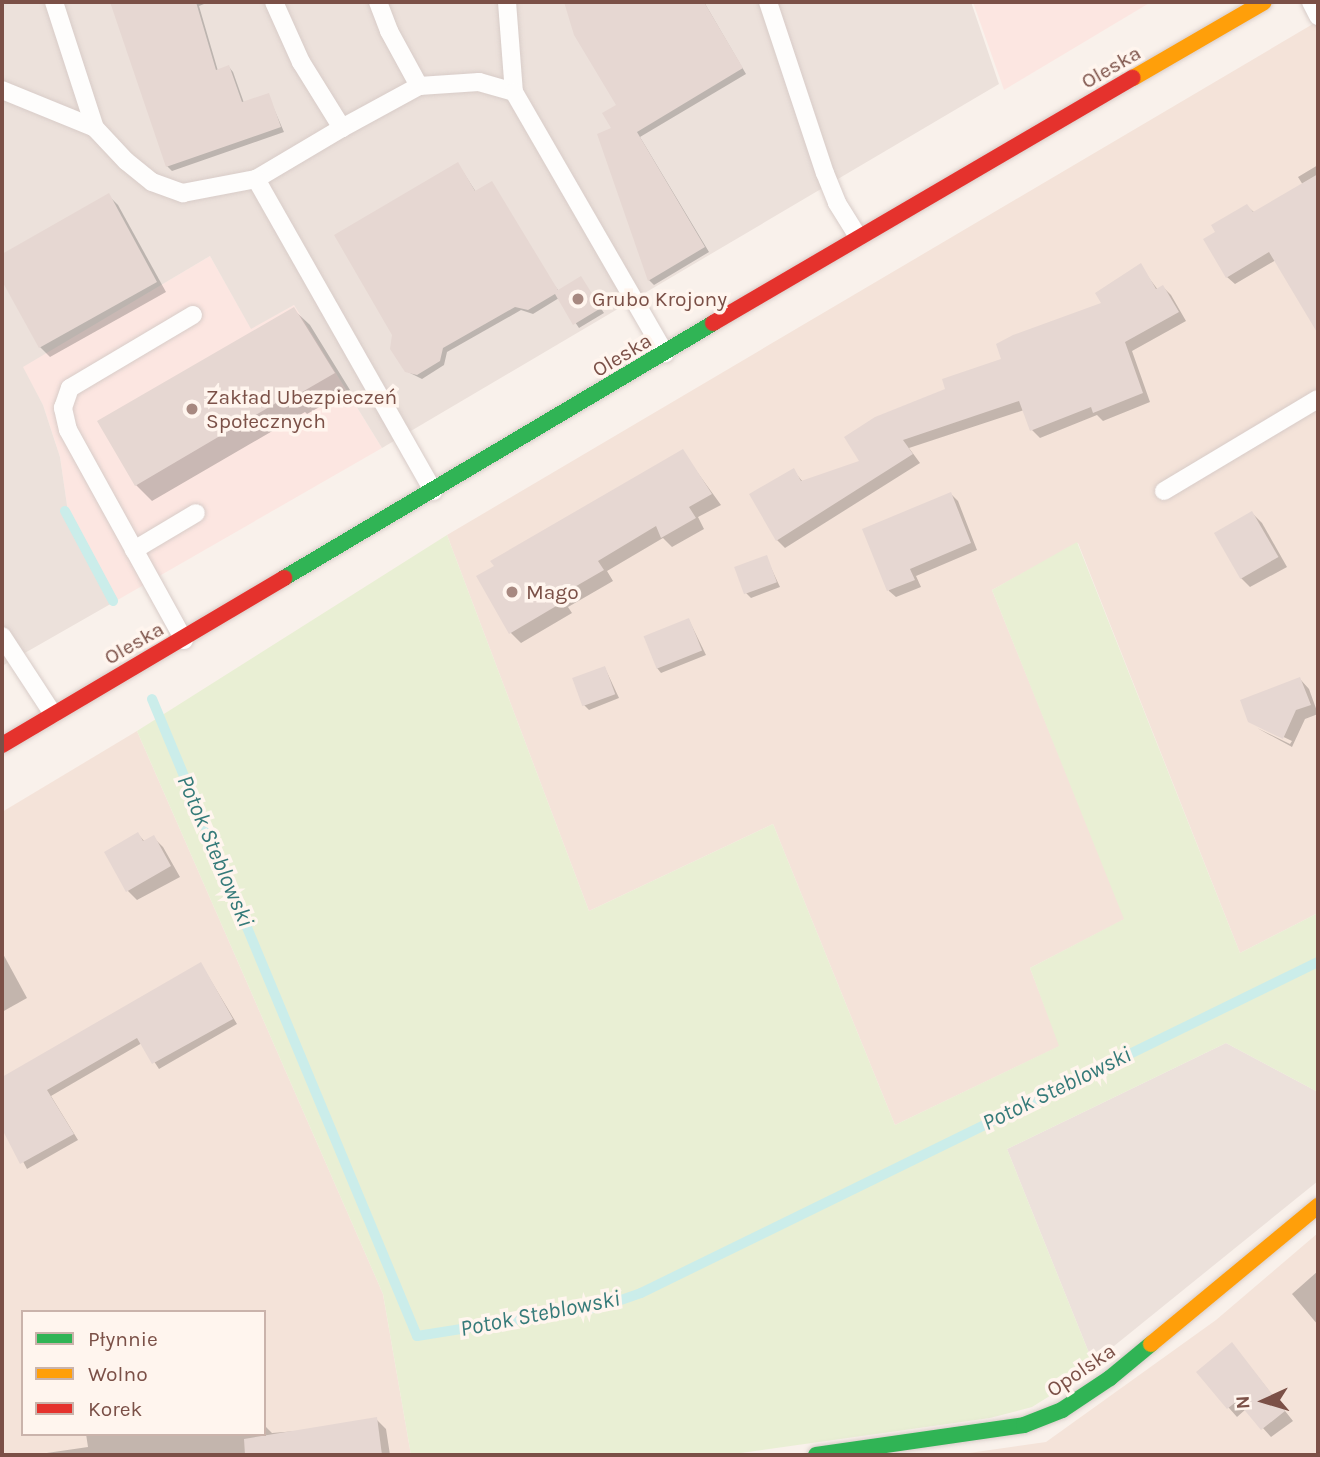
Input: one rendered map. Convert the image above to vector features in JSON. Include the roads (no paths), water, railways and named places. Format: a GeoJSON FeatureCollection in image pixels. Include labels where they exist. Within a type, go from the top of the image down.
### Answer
{"type":"FeatureCollection","features":[{"type":"Feature","properties":{"kind":"street","name":"Oleska"},"geometry":{"type":"LineString","coordinates":[[2,745],[184,640],[858,237],[1264,2]]}},
{"type":"Feature","properties":{"kind":"street","name":"Opolska"},"geometry":{"type":"LineString","coordinates":[[816,1455],[993,1431],[1024,1425],[1062,1410],[1111,1378],[1318,1206]]}},
{"type":"Feature","properties":{"kind":"lane"},"geometry":{"type":"LineString","coordinates":[[54,2],[95,128]]}},
{"type":"Feature","properties":{"kind":"lane"},"geometry":{"type":"LineString","coordinates":[[274,2],[300,62],[342,128]]}},
{"type":"Feature","properties":{"kind":"lane"},"geometry":{"type":"LineString","coordinates":[[379,2],[389,31],[419,86]]}},
{"type":"Feature","properties":{"kind":"lane"},"geometry":{"type":"LineString","coordinates":[[507,2],[514,92],[665,354]]}},
{"type":"Feature","properties":{"kind":"lane"},"geometry":{"type":"LineString","coordinates":[[768,2],[825,173],[837,203],[858,237]]}},
{"type":"Feature","properties":{"kind":"lane"},"geometry":{"type":"LineString","coordinates":[[1311,2],[1318,16]]}},
{"type":"Feature","properties":{"kind":"lane"},"geometry":{"type":"LineString","coordinates":[[2,90],[95,128],[126,161],[152,182],[183,193],[256,179],[419,86],[479,82],[514,92]]}},
{"type":"Feature","properties":{"kind":"lane"},"geometry":{"type":"LineString","coordinates":[[256,179],[433,491]]}},
{"type":"Feature","properties":{"kind":"lane"},"geometry":{"type":"LineString","coordinates":[[184,640],[68,430],[63,408],[70,388],[193,315]]}},
{"type":"Feature","properties":{"kind":"lane"},"geometry":{"type":"LineString","coordinates":[[1164,491],[1318,399]]}},
{"type":"Feature","properties":{"kind":"lane"},"geometry":{"type":"LineString","coordinates":[[134,550],[196,513]]}},
{"type":"Feature","properties":{"kind":"lane"},"geometry":{"type":"LineString","coordinates":[[2,636],[53,714]]}},
{"type":"Feature","properties":{"kind":"waterway","name":"Potok Steblowski"},"geometry":{"type":"LineString","coordinates":[[65,511],[113,601]]}},
{"type":"Feature","properties":{"kind":"waterway","name":"Potok Steblowski"},"geometry":{"type":"LineString","coordinates":[[152,699],[417,1336],[601,1307],[641,1293],[1318,962]]}},
{"type":"Feature","properties":{"kind":"place","name":"Grubo Krojony"},"geometry":{"type":"Point","coordinates":[578,299]}},
{"type":"Feature","properties":{"kind":"place","name":"Zakład Ubezpieczeń Społecznych"},"geometry":{"type":"Point","coordinates":[192,409]}},
{"type":"Feature","properties":{"kind":"place","name":"Mago"},"geometry":{"type":"Point","coordinates":[512,592]}}]}
